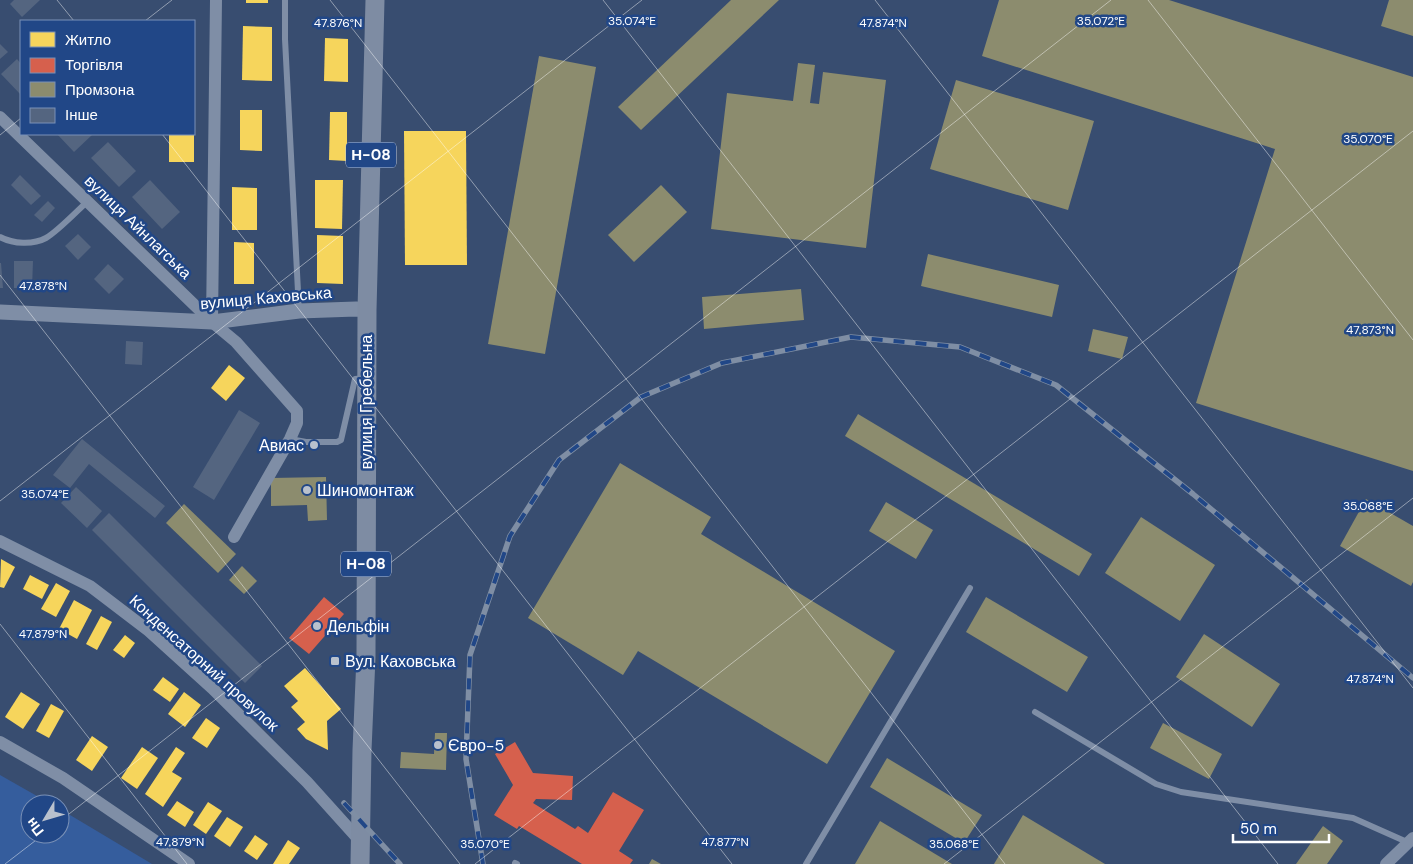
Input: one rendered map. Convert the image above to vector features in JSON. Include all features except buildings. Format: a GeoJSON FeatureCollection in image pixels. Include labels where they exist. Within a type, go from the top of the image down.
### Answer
{"type":"FeatureCollection","features":[{"type":"Feature","properties":{"kind":"main road","name":"вулиця Гребельна"},"geometry":{"type":"LineString","coordinates":[[360,864],[366,657],[366,378],[362,310],[375,0]]}},
{"type":"Feature","properties":{"kind":"street"},"geometry":{"type":"LineString","coordinates":[[212,322],[216,0]]}},
{"type":"Feature","properties":{"kind":"street","name":"вулиця Айнлагська"},"geometry":{"type":"LineString","coordinates":[[0,117],[212,322],[236,342],[297,412],[297,423],[290,439],[234,537]]}},
{"type":"Feature","properties":{"kind":"street","name":"вулиця Каховська"},"geometry":{"type":"LineString","coordinates":[[0,312],[212,322],[299,311],[362,310]]}},
{"type":"Feature","properties":{"kind":"street","name":"Конденсаторний провулок"},"geometry":{"type":"LineString","coordinates":[[0,541],[90,586],[149,631],[212,688],[300,776],[361,842]]}},
{"type":"Feature","properties":{"kind":"street"},"geometry":{"type":"LineString","coordinates":[[0,742],[63,778],[189,864]]}},
{"type":"Feature","properties":{"kind":"street"},"geometry":{"type":"LineString","coordinates":[[1386,864],[1411,842]]}},
{"type":"Feature","properties":{"kind":"lane"},"geometry":{"type":"LineString","coordinates":[[285,0],[285,39],[299,311]]}},
{"type":"Feature","properties":{"kind":"lane"},"geometry":{"type":"LineString","coordinates":[[0,237],[7,241],[29,243],[46,238],[88,201]]}},
{"type":"Feature","properties":{"kind":"lane"},"geometry":{"type":"LineString","coordinates":[[290,439],[306,442],[337,442],[340,440],[355,379],[366,378]]}},
{"type":"Feature","properties":{"kind":"lane"},"geometry":{"type":"LineString","coordinates":[[806,864],[970,588]]}},
{"type":"Feature","properties":{"kind":"lane"},"geometry":{"type":"LineString","coordinates":[[1035,712],[1156,784],[1181,792],[1353,818],[1411,842]]}},
{"type":"Feature","properties":{"kind":"shaded area"},"geometry":{"type":"Polygon","coordinates":[[[0,775],[33,794],[20,794],[20,844],[70,844],[70,815],[152,864],[0,864],[0,775]]]}},
{"type":"Feature","properties":{"kind":"railway"},"geometry":{"type":"LineString","coordinates":[[483,864],[466,759],[470,655],[510,536],[559,460],[641,397],[722,363],[851,337],[960,347],[1056,385],[1193,494],[1413,678]]}},
{"type":"Feature","properties":{"kind":"railway"},"geometry":{"type":"LineString","coordinates":[[344,803],[400,864]]}},
{"type":"Feature","properties":{"kind":"place","name":"Авиас"},"geometry":{"type":"Point","coordinates":[314,445]}},
{"type":"Feature","properties":{"kind":"place","name":"Шиномонтаж"},"geometry":{"type":"Point","coordinates":[307,490]}},
{"type":"Feature","properties":{"kind":"place","name":"Дельфін"},"geometry":{"type":"Point","coordinates":[317,626]}},
{"type":"Feature","properties":{"kind":"place","name":"Вул. Каховська"},"geometry":{"type":"Point","coordinates":[335,661]}},
{"type":"Feature","properties":{"kind":"place","name":"Євро-5"},"geometry":{"type":"Point","coordinates":[438,745]}}]}
